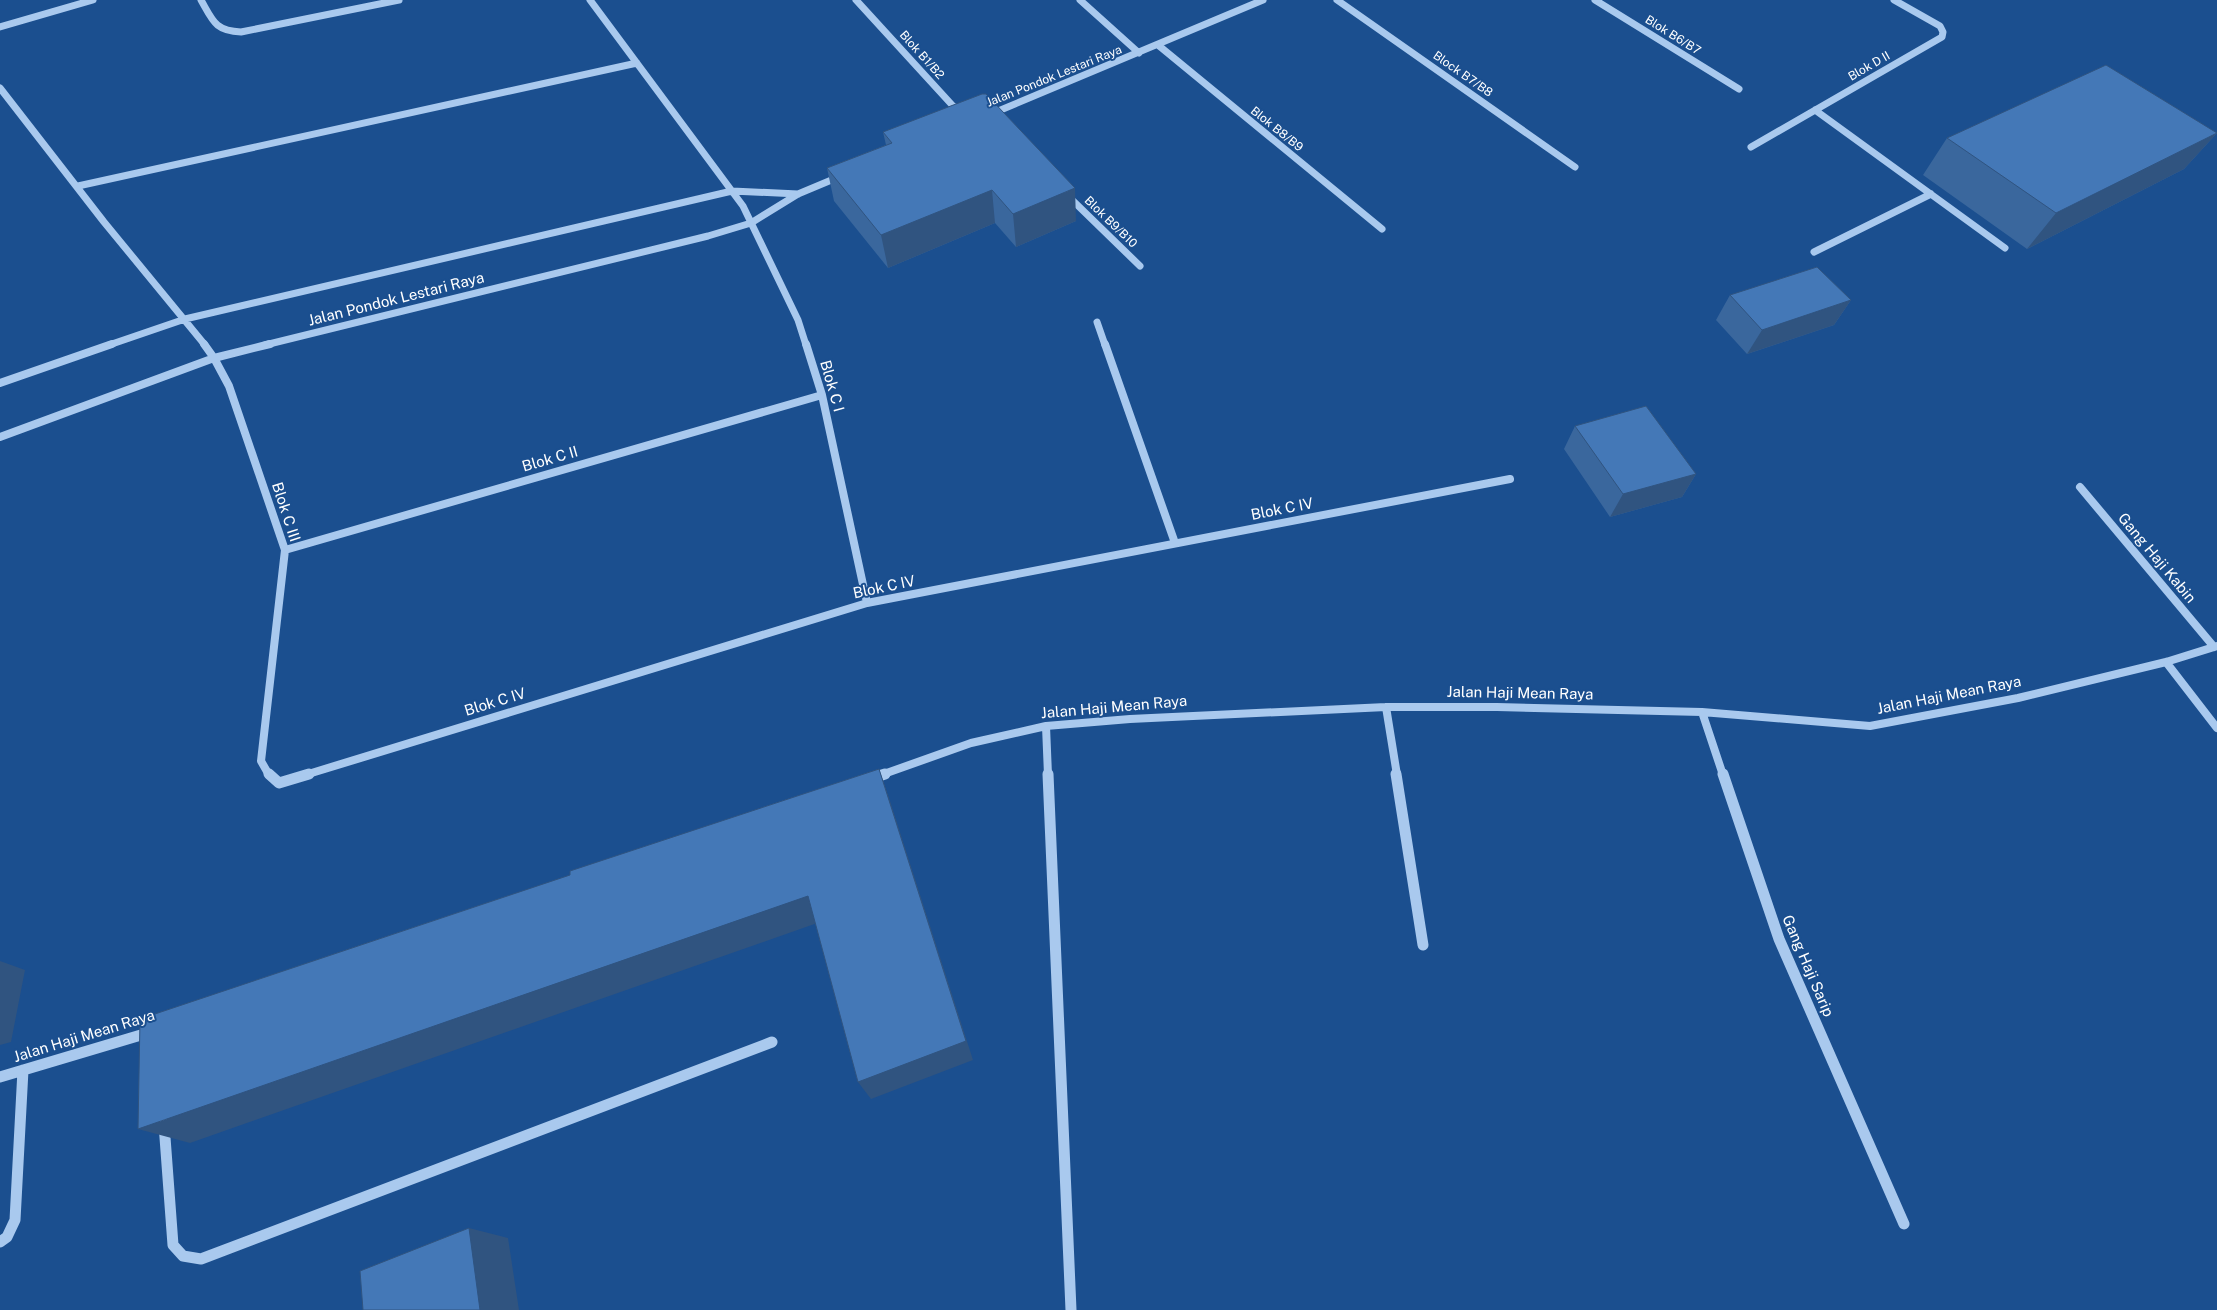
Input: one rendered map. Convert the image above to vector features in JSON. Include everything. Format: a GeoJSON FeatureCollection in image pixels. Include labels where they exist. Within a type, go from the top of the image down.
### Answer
{"type":"FeatureCollection","features":[{"type":"Feature","properties":{"kind":"street"},"geometry":{"type":"LineString","coordinates":[[0,27],[93,0]]}},
{"type":"Feature","properties":{"kind":"street"},"geometry":{"type":"LineString","coordinates":[[201,0],[217,27],[223,31],[232,32],[254,31],[399,0]]}},
{"type":"Feature","properties":{"kind":"street"},"geometry":{"type":"LineString","coordinates":[[359,0],[364,8]]}},
{"type":"Feature","properties":{"kind":"street","name":"Blok C I"},"geometry":{"type":"LineString","coordinates":[[590,0],[743,206],[798,320],[822,395],[867,603]]}},
{"type":"Feature","properties":{"kind":"street","name":"Blok B1/B2"},"geometry":{"type":"LineString","coordinates":[[856,0],[953,106],[968,115]]}},
{"type":"Feature","properties":{"kind":"street"},"geometry":{"type":"LineString","coordinates":[[1080,0],[1139,53]]}},
{"type":"Feature","properties":{"kind":"street","name":"Jalan Pondok Lestari Raya"},"geometry":{"type":"LineString","coordinates":[[985,116],[1263,0]]}},
{"type":"Feature","properties":{"kind":"street","name":"Block B7/B8"},"geometry":{"type":"LineString","coordinates":[[1338,0],[1575,167]]}},
{"type":"Feature","properties":{"kind":"street","name":"Blok B6/B7"},"geometry":{"type":"LineString","coordinates":[[1595,0],[1739,89]]}},
{"type":"Feature","properties":{"kind":"street","name":"Blok D II"},"geometry":{"type":"LineString","coordinates":[[1751,147],[1942,37],[1943,32],[1940,26],[1894,0]]}},
{"type":"Feature","properties":{"kind":"street","name":"Blok B8/B9"},"geometry":{"type":"LineString","coordinates":[[1158,45],[1382,229]]}},
{"type":"Feature","properties":{"kind":"street"},"geometry":{"type":"LineString","coordinates":[[78,186],[637,63]]}},
{"type":"Feature","properties":{"kind":"street"},"geometry":{"type":"LineString","coordinates":[[0,88],[78,186],[104,222],[185,319]]}},
{"type":"Feature","properties":{"kind":"street"},"geometry":{"type":"LineString","coordinates":[[1815,110],[2005,248]]}},
{"type":"Feature","properties":{"kind":"street","name":"Jalan Pondok Lestari Raya"},"geometry":{"type":"LineString","coordinates":[[0,437],[214,358],[708,236],[751,223],[798,194],[852,172]]}},
{"type":"Feature","properties":{"kind":"street","name":"Jalan Pondok Lestari Raya"},"geometry":{"type":"LineString","coordinates":[[0,383],[185,319],[732,191],[798,194]]}},
{"type":"Feature","properties":{"kind":"street","name":"Blok B9/B10"},"geometry":{"type":"LineString","coordinates":[[1063,191],[1140,266]]}},
{"type":"Feature","properties":{"kind":"street"},"geometry":{"type":"LineString","coordinates":[[1814,252],[1931,194]]}},
{"type":"Feature","properties":{"kind":"street","name":"Blok C III"},"geometry":{"type":"LineString","coordinates":[[185,319],[214,358],[229,386],[285,550],[260,761],[271,778],[279,783]]}},
{"type":"Feature","properties":{"kind":"street"},"geometry":{"type":"LineString","coordinates":[[1097,322],[1175,543]]}},
{"type":"Feature","properties":{"kind":"street","name":"Blok C II"},"geometry":{"type":"LineString","coordinates":[[285,550],[822,395]]}},
{"type":"Feature","properties":{"kind":"street","name":"Blok C IV"},"geometry":{"type":"LineString","coordinates":[[279,783],[867,603],[1510,479]]}},
{"type":"Feature","properties":{"kind":"street","name":"Gang Haji Kabin"},"geometry":{"type":"LineString","coordinates":[[2080,486],[2215,646]]}},
{"type":"Feature","properties":{"kind":"street","name":"Jalan Haji Mean Raya"},"geometry":{"type":"LineString","coordinates":[[859,783],[971,743],[1046,726],[1130,719],[1386,707],[1604,709],[1702,712],[1870,726],[1931,716],[2018,698],[2166,662],[2215,646]]}},
{"type":"Feature","properties":{"kind":"street"},"geometry":{"type":"LineString","coordinates":[[2166,662],[2217,728]]}},
{"type":"Feature","properties":{"kind":"street"},"geometry":{"type":"LineString","coordinates":[[1386,707],[1423,944]]}},
{"type":"Feature","properties":{"kind":"street","name":"Gang Haji Sarip"},"geometry":{"type":"LineString","coordinates":[[1702,712],[1779,939],[1904,1224]]}},
{"type":"Feature","properties":{"kind":"street"},"geometry":{"type":"LineString","coordinates":[[1046,726],[1071,1310]]}},
{"type":"Feature","properties":{"kind":"street","name":"Jalan Haji Mean Raya"},"geometry":{"type":"LineString","coordinates":[[0,1077],[157,1035]]}},
{"type":"Feature","properties":{"kind":"street"},"geometry":{"type":"LineString","coordinates":[[163,1116],[173,1245],[183,1256],[201,1259],[772,1042]]}},
{"type":"Feature","properties":{"kind":"street"},"geometry":{"type":"LineString","coordinates":[[0,1242],[7,1237],[15,1220],[23,1070]]}},
{"type":"Feature","properties":{"kind":"building"},"geometry":{"type":"Polygon","coordinates":[[[2106,65],[2217,133],[2056,213],[1947,138],[2106,65]]]}},
{"type":"Feature","properties":{"kind":"building"},"geometry":{"type":"Polygon","coordinates":[[[986,94],[1075,188],[1013,214],[992,190],[881,235],[827,168],[892,143],[883,132],[986,94]]]}},
{"type":"Feature","properties":{"kind":"building"},"geometry":{"type":"Polygon","coordinates":[[[1817,267],[1851,300],[1762,330],[1730,295],[1817,267]]]}},
{"type":"Feature","properties":{"kind":"building"},"geometry":{"type":"Polygon","coordinates":[[[1646,406],[1696,474],[1623,494],[1575,426],[1646,406]]]}},
{"type":"Feature","properties":{"kind":"building"},"geometry":{"type":"Polygon","coordinates":[[[879,769],[966,1041],[858,1082],[808,896],[138,1129],[140,1019],[570,875],[570,871],[879,769]]]}},
{"type":"Feature","properties":{"kind":"building"},"geometry":{"type":"Polygon","coordinates":[[[469,1228],[480,1310],[363,1310],[360,1271],[469,1228]]]}}]}
